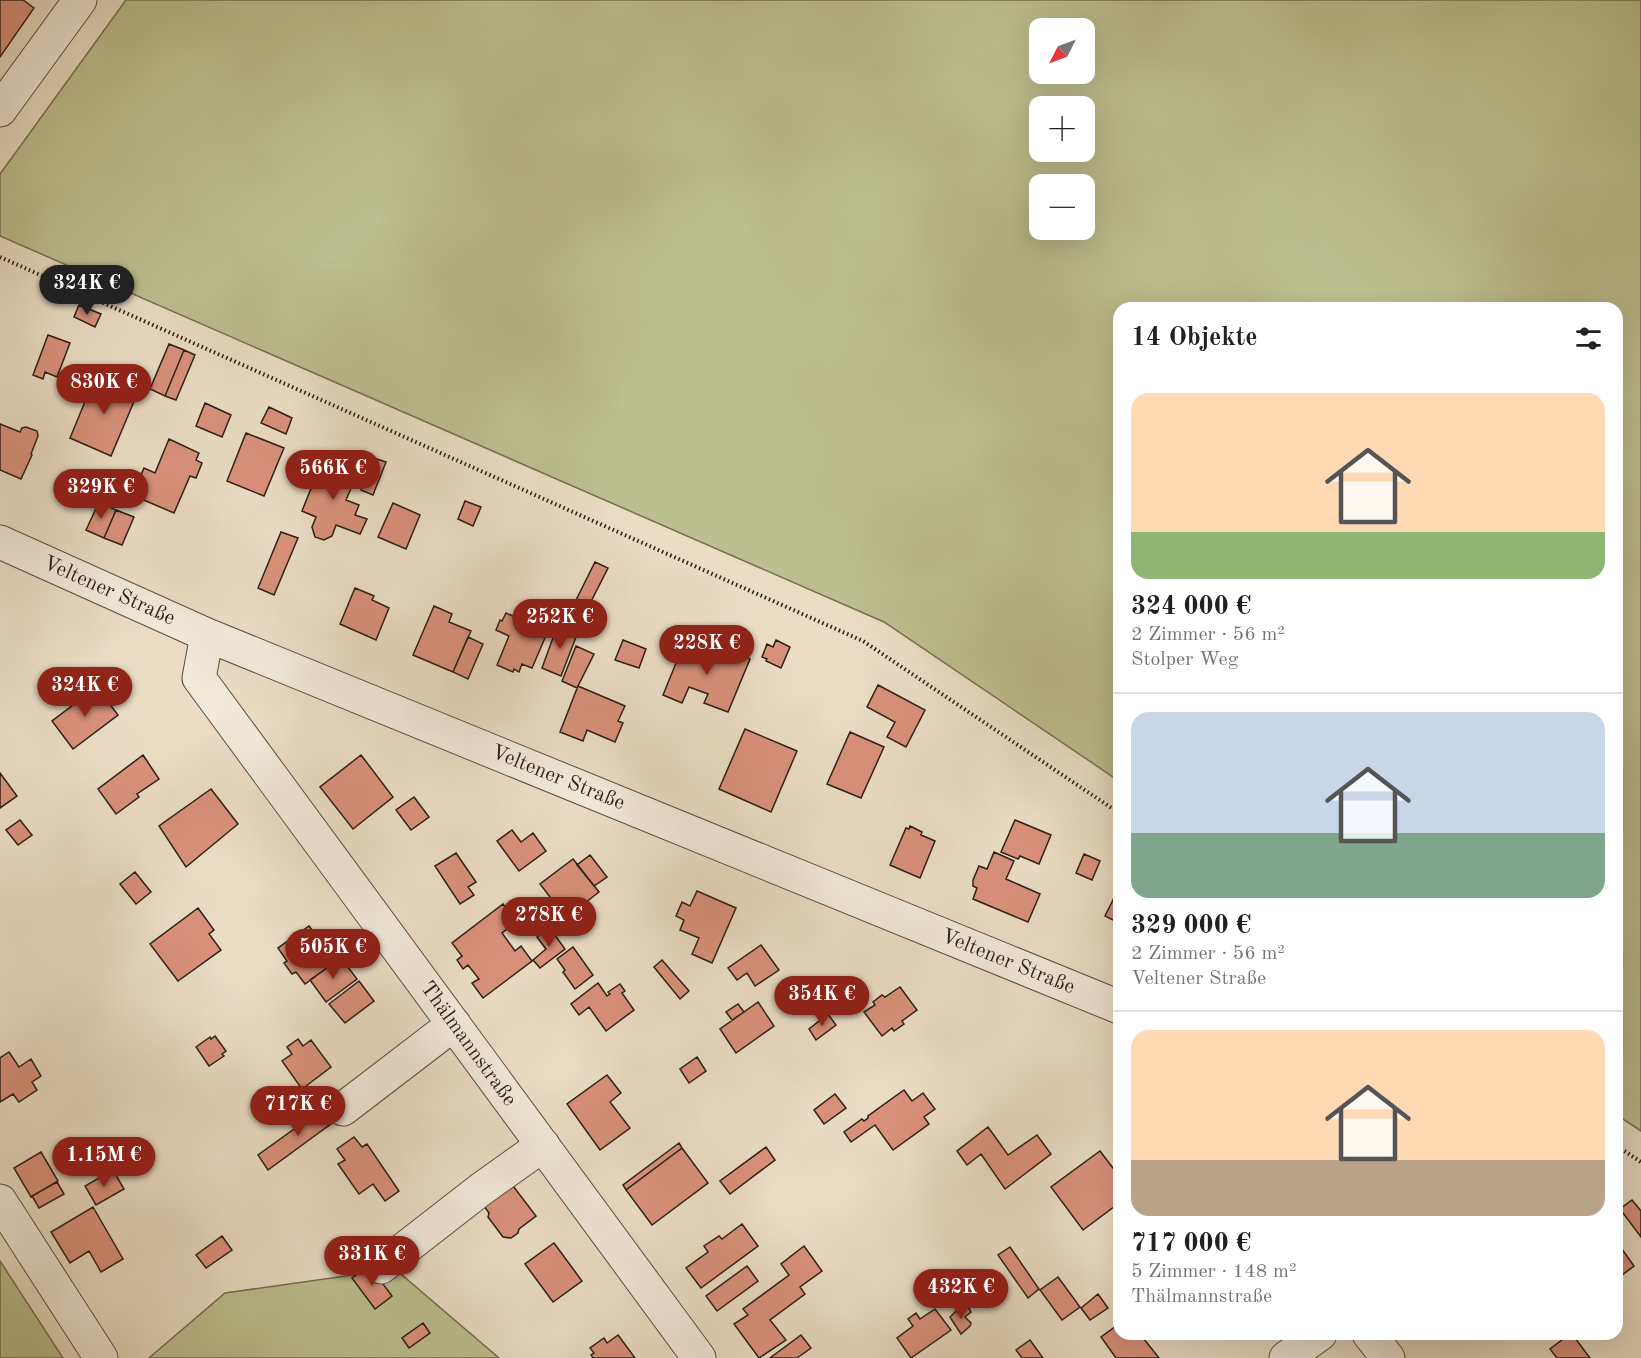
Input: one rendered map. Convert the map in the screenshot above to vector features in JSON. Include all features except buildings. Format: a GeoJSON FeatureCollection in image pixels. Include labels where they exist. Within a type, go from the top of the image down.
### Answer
{"type":"FeatureCollection","features":[{"type":"Feature","properties":{"kind":"street"},"geometry":{"type":"LineString","coordinates":[[0,110],[80,0]]}},
{"type":"Feature","properties":{"kind":"street","name":"Veltener Straße"},"geometry":{"type":"LineString","coordinates":[[0,542],[207,635],[1113,1005]]}},
{"type":"Feature","properties":{"kind":"street","name":"Thälmannstraße"},"geometry":{"type":"LineString","coordinates":[[207,635],[199,678],[699,1358]]}},
{"type":"Feature","properties":{"kind":"street"},"geometry":{"type":"LineString","coordinates":[[343,1109],[454,1024]]}},
{"type":"Feature","properties":{"kind":"street"},"geometry":{"type":"LineString","coordinates":[[381,1267],[480,1190],[543,1145]]}},
{"type":"Feature","properties":{"kind":"street"},"geometry":{"type":"LineString","coordinates":[[0,1201],[101,1358]]}},
{"type":"Feature","properties":{"kind":"street"},"geometry":{"type":"LineString","coordinates":[[1286,1358],[1312,1340]]}},
{"type":"Feature","properties":{"kind":"street"},"geometry":{"type":"LineString","coordinates":[[1374,1340],[1388,1358]]}},
{"type":"Feature","properties":{"kind":"path"},"geometry":{"type":"LineString","coordinates":[[0,257],[863,642],[1113,809]]}},
{"type":"Feature","properties":{"kind":"path"},"geometry":{"type":"LineString","coordinates":[[1623,1150],[1641,1162]]}},
{"type":"Feature","properties":{"kind":"green space"},"geometry":{"type":"Polygon","coordinates":[[[126,0],[1641,0],[1641,1131],[1623,1119],[1623,302],[1113,302],[1113,777],[884,622],[0,236],[0,174],[126,0]]]}},
{"type":"Feature","properties":{"kind":"green space"},"geometry":{"type":"Polygon","coordinates":[[[0,1261],[63,1358],[0,1358],[0,1261]]]}},
{"type":"Feature","properties":{"kind":"green space"},"geometry":{"type":"Polygon","coordinates":[[[395,1269],[499,1358],[149,1358],[225,1293],[395,1269]]]}}]}
